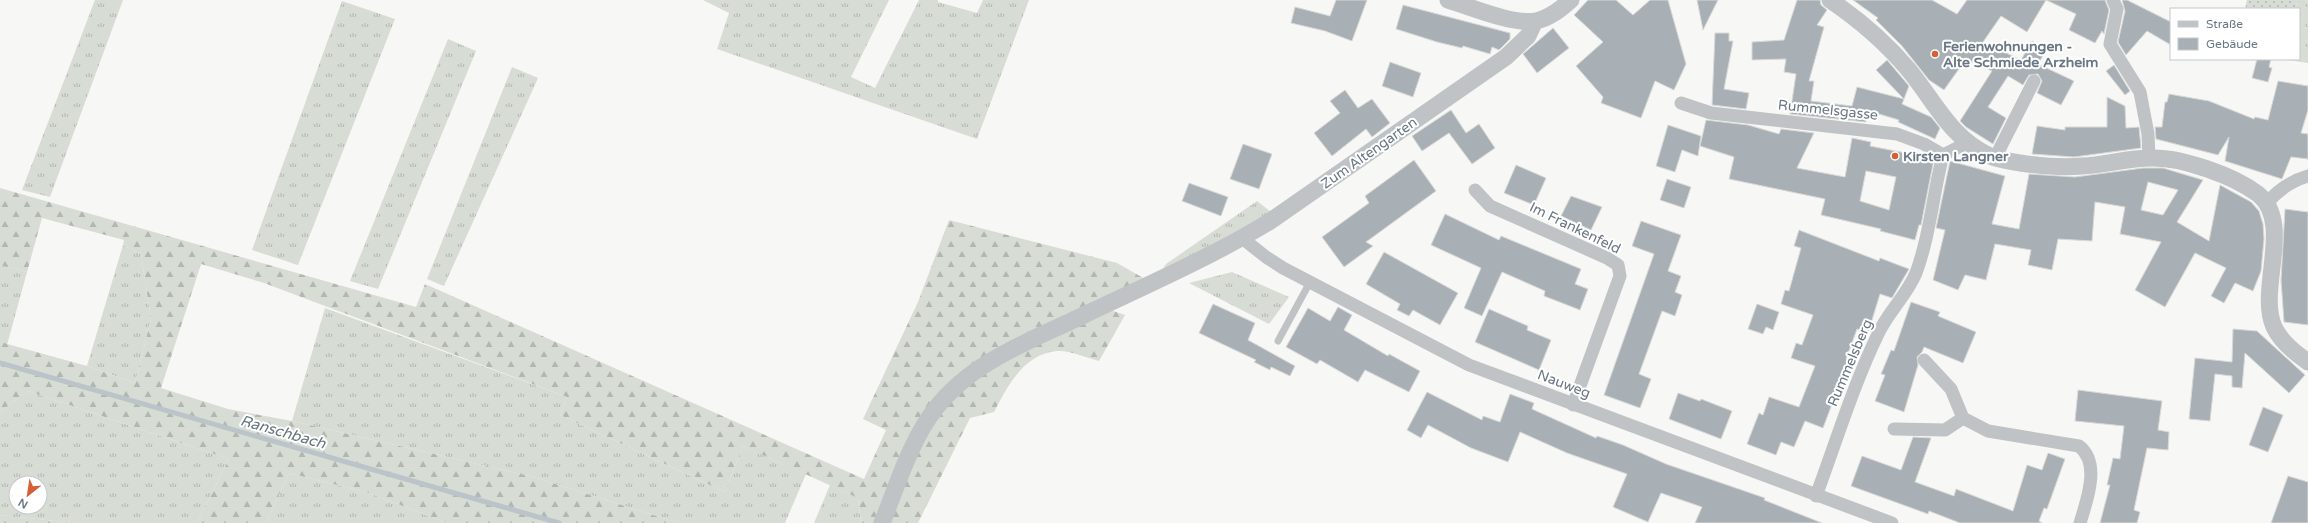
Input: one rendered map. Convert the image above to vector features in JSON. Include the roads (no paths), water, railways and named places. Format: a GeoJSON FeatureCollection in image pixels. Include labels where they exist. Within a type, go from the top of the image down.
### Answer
{"type":"FeatureCollection","features":[{"type":"Feature","properties":{"kind":"street"},"geometry":{"type":"LineString","coordinates":[[1448,0],[1511,19],[1535,21],[1552,15],[1571,0]]}},
{"type":"Feature","properties":{"kind":"street"},"geometry":{"type":"LineString","coordinates":[[1830,0],[1866,29],[1903,63],[1941,116],[1967,143],[1995,158],[2027,164],[2068,167],[2149,158],[2168,158],[2202,168],[2242,184],[2267,203],[2274,216],[2270,295],[2272,321],[2277,332],[2285,342],[2308,362]]}},
{"type":"Feature","properties":{"kind":"street"},"geometry":{"type":"LineString","coordinates":[[2114,0],[2117,8],[2110,44],[2140,92],[2148,134],[2149,158]]}},
{"type":"Feature","properties":{"kind":"street","name":"Zum Altengarten"},"geometry":{"type":"LineString","coordinates":[[882,523],[919,434],[935,409],[955,387],[997,356],[1242,238],[1276,218],[1506,57],[1528,36],[1535,21]]}},
{"type":"Feature","properties":{"kind":"street"},"geometry":{"type":"LineString","coordinates":[[1995,158],[2034,81]]}},
{"type":"Feature","properties":{"kind":"street","name":"Rummelsgasse"},"geometry":{"type":"LineString","coordinates":[[1681,103],[1711,113],[1897,134],[1924,144],[1943,155]]}},
{"type":"Feature","properties":{"kind":"street"},"geometry":{"type":"LineString","coordinates":[[1943,155],[1967,143]]}},
{"type":"Feature","properties":{"kind":"street","name":"Rummelsberg"},"geometry":{"type":"LineString","coordinates":[[1816,496],[1872,346],[1885,320],[1908,287],[1915,274],[1925,243],[1943,155]]}},
{"type":"Feature","properties":{"kind":"street"},"geometry":{"type":"LineString","coordinates":[[2267,203],[2282,188],[2295,180],[2308,176]]}},
{"type":"Feature","properties":{"kind":"street","name":"Im Frankenfeld"},"geometry":{"type":"LineString","coordinates":[[1475,190],[1490,206],[1607,258],[1618,265],[1620,276],[1573,405]]}},
{"type":"Feature","properties":{"kind":"street","name":"Nauweg"},"geometry":{"type":"LineString","coordinates":[[1242,238],[1266,257],[1310,282],[1469,365],[1816,496],[1892,523]]}},
{"type":"Feature","properties":{"kind":"street"},"geometry":{"type":"LineString","coordinates":[[1924,360],[1951,389],[1963,418],[1988,431],[2069,443],[2079,446],[2086,452],[2090,460],[2091,468],[2088,492],[2080,523]]}},
{"type":"Feature","properties":{"kind":"street"},"geometry":{"type":"LineString","coordinates":[[1894,429],[1945,430],[1963,418]]}},
{"type":"Feature","properties":{"kind":"lane"},"geometry":{"type":"LineString","coordinates":[[1278,341],[1310,282]]}},
{"type":"Feature","properties":{"kind":"waterway","name":"Ranschbach"},"geometry":{"type":"LineString","coordinates":[[0,363],[559,523]]}},
{"type":"Feature","properties":{"kind":"place","name":"Ferienwohnungen - Alte Schmiede Arzheim"},"geometry":{"type":"Point","coordinates":[1935,54]}},
{"type":"Feature","properties":{"kind":"place","name":"Kirsten Langner"},"geometry":{"type":"Point","coordinates":[1895,156]}}]}
